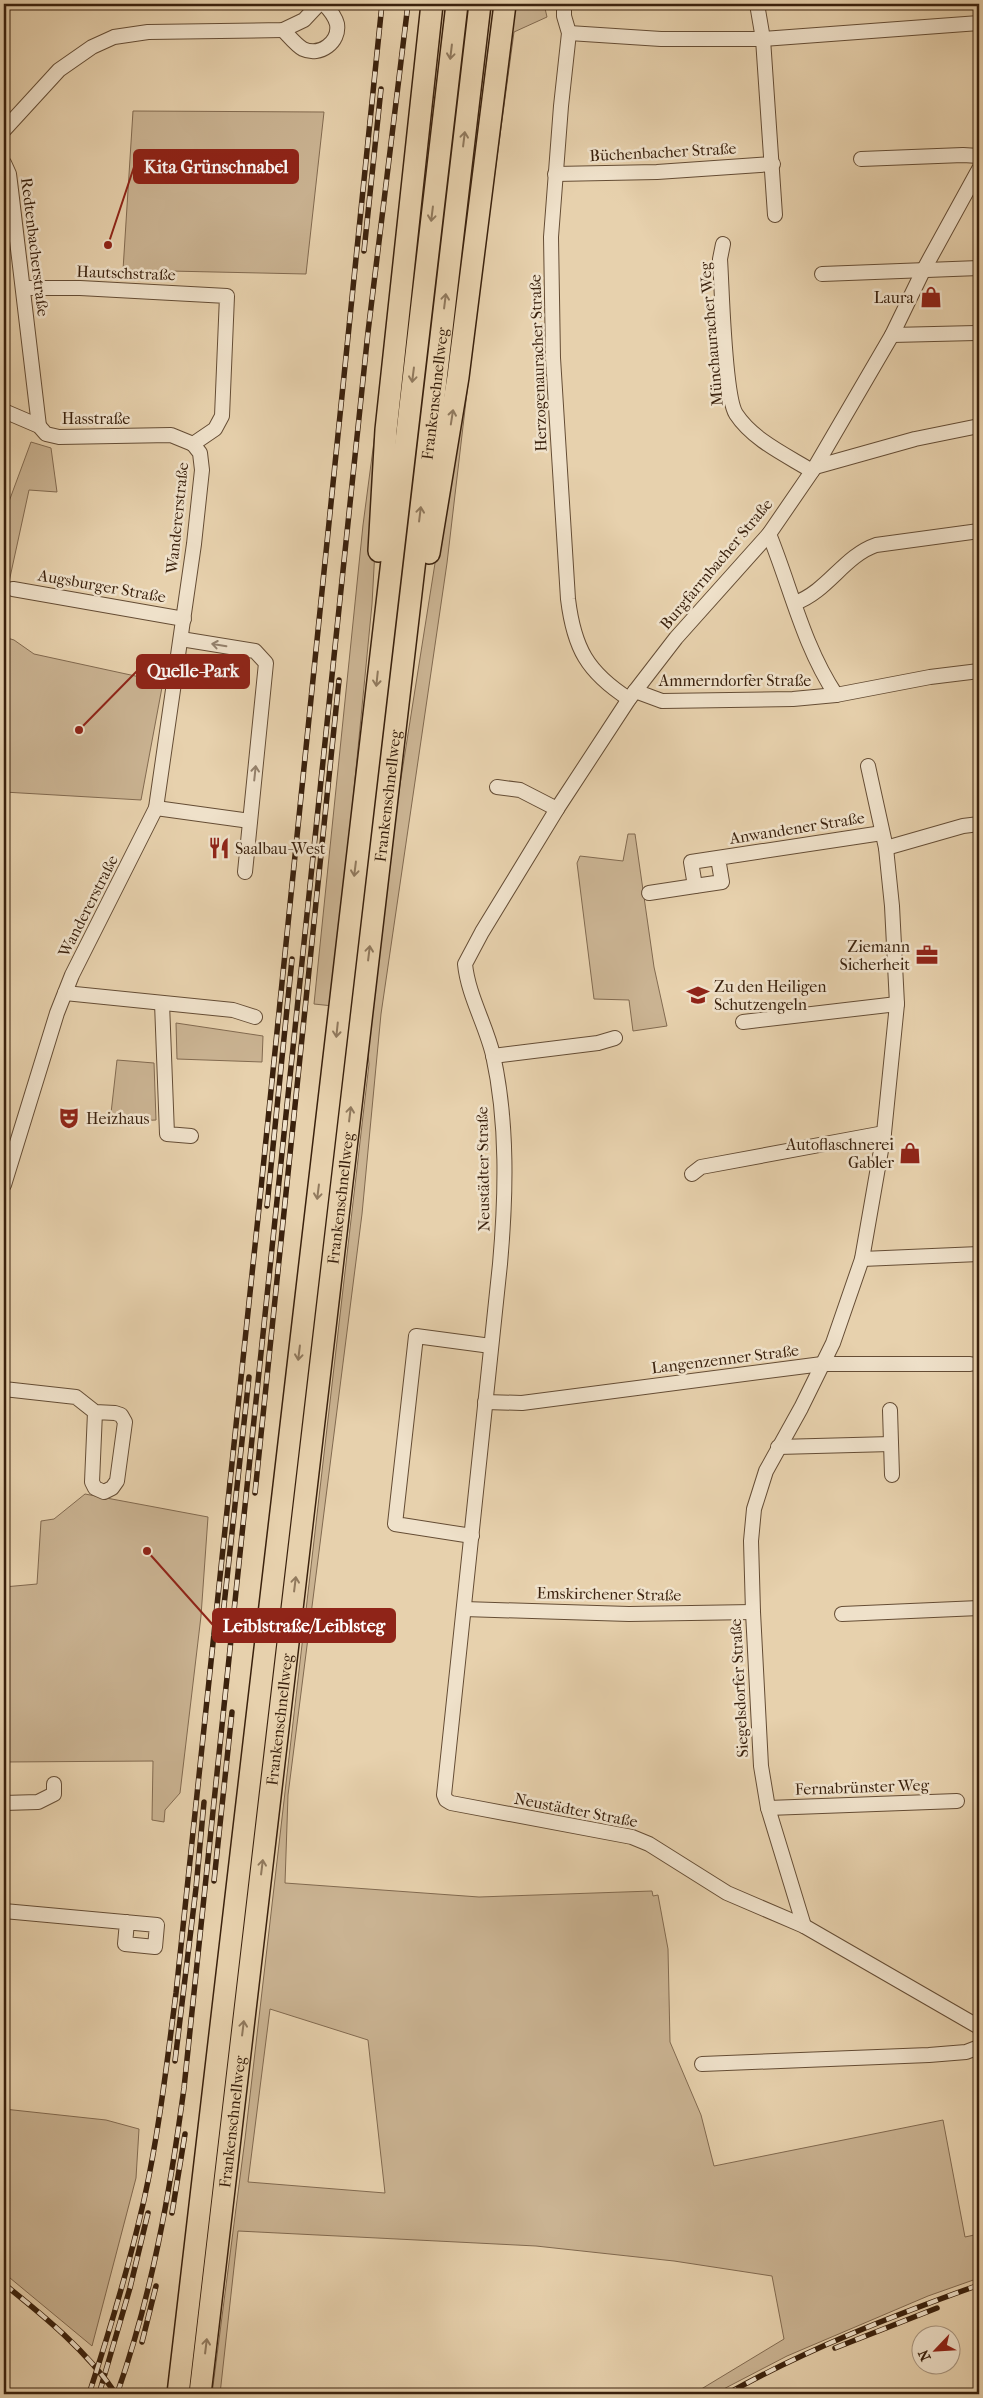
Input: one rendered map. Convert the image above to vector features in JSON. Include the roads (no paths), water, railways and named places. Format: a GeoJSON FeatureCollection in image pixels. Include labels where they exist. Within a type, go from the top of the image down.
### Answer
{"type":"FeatureCollection","features":[{"type":"Feature","properties":{"kind":"highway","name":"Frankenschnellweg"},"geometry":{"type":"LineString","coordinates":[[178,2394],[457,4]]}},
{"type":"Feature","properties":{"kind":"highway","name":"Frankenschnellweg"},"geometry":{"type":"LineString","coordinates":[[200,2394],[480,4]]}},
{"type":"Feature","properties":{"kind":"highway"},"geometry":{"type":"LineString","coordinates":[[406,632],[427,561],[458,377],[505,5]]}},
{"type":"Feature","properties":{"kind":"highway"},"geometry":{"type":"LineString","coordinates":[[383,630],[378,560],[386,430],[431,6]]}},
{"type":"Feature","properties":{"kind":"street"},"geometry":{"type":"LineString","coordinates":[[4,130],[59,70],[92,47],[114,37],[148,32],[283,30],[304,20],[320,4]]}},
{"type":"Feature","properties":{"kind":"street"},"geometry":{"type":"LineString","coordinates":[[283,30],[303,49],[318,51],[330,45],[336,36],[337,24],[332,12],[324,4]]}},
{"type":"Feature","properties":{"kind":"street","name":"Herzogenauracher Straße"},"geometry":{"type":"LineString","coordinates":[[564,4],[564,16],[569,33],[555,174],[551,237],[553,358],[562,524],[572,627],[580,647],[594,671],[606,684],[632,695]]}},
{"type":"Feature","properties":{"kind":"street"},"geometry":{"type":"LineString","coordinates":[[758,4],[763,39],[775,215]]}},
{"type":"Feature","properties":{"kind":"street"},"geometry":{"type":"LineString","coordinates":[[569,33],[661,39],[763,39],[979,23]]}},
{"type":"Feature","properties":{"kind":"street"},"geometry":{"type":"LineString","coordinates":[[861,160],[963,155],[979,156]]}},
{"type":"Feature","properties":{"kind":"street","name":"Redtenbacherstraße"},"geometry":{"type":"LineString","coordinates":[[4,163],[10,182],[39,426]]}},
{"type":"Feature","properties":{"kind":"street","name":"Büchenbacher Straße"},"geometry":{"type":"LineString","coordinates":[[555,174],[657,172],[773,164]]}},
{"type":"Feature","properties":{"kind":"street","name":"Burgfarrnbacher Straße"},"geometry":{"type":"LineString","coordinates":[[465,964],[482,932],[557,809],[632,695],[676,638],[769,534],[813,469],[892,335],[979,169]]}},
{"type":"Feature","properties":{"kind":"street","name":"Münchauracher Weg"},"geometry":{"type":"LineString","coordinates":[[723,244],[720,258],[728,379],[733,410],[744,424],[764,441],[813,469]]}},
{"type":"Feature","properties":{"kind":"street"},"geometry":{"type":"LineString","coordinates":[[822,274],[979,268]]}},
{"type":"Feature","properties":{"kind":"street","name":"Hautschstraße"},"geometry":{"type":"LineString","coordinates":[[24,288],[80,288],[227,296]]}},
{"type":"Feature","properties":{"kind":"street","name":"Wandererstraße"},"geometry":{"type":"LineString","coordinates":[[4,1185],[65,993],[87,944],[150,824],[156,808],[184,619],[202,470],[200,453],[193,444],[215,429],[222,416],[227,296]]}},
{"type":"Feature","properties":{"kind":"street"},"geometry":{"type":"LineString","coordinates":[[892,335],[976,333]]}},
{"type":"Feature","properties":{"kind":"street","name":"Hasstraße"},"geometry":{"type":"LineString","coordinates":[[4,411],[39,426],[46,434],[59,437],[171,435],[193,444]]}},
{"type":"Feature","properties":{"kind":"street"},"geometry":{"type":"LineString","coordinates":[[813,469],[915,439],[979,426]]}},
{"type":"Feature","properties":{"kind":"street"},"geometry":{"type":"LineString","coordinates":[[795,602],[818,590],[864,549],[876,545],[979,531]]}},
{"type":"Feature","properties":{"kind":"street"},"geometry":{"type":"LineString","coordinates":[[769,534],[795,602],[808,646],[836,695]]}},
{"type":"Feature","properties":{"kind":"street","name":"Augsburger Straße"},"geometry":{"type":"LineString","coordinates":[[13,589],[184,619]]}},
{"type":"Feature","properties":{"kind":"street"},"geometry":{"type":"LineString","coordinates":[[181,639],[255,651],[266,663],[245,872]]}},
{"type":"Feature","properties":{"kind":"street","name":"Ammerndorfer Straße"},"geometry":{"type":"LineString","coordinates":[[632,695],[662,701],[770,700],[836,695],[979,671]]}},
{"type":"Feature","properties":{"kind":"street","name":"Siegelsdorfer Straße"},"geometry":{"type":"LineString","coordinates":[[804,1926],[768,1808],[761,1766],[752,1612],[751,1541],[754,1509],[766,1471],[801,1408],[833,1342],[862,1260],[884,1133],[897,1004],[892,906],[886,848],[868,766]]}},
{"type":"Feature","properties":{"kind":"street"},"geometry":{"type":"LineString","coordinates":[[497,787],[520,790],[557,809]]}},
{"type":"Feature","properties":{"kind":"street"},"geometry":{"type":"LineString","coordinates":[[156,808],[250,821]]}},
{"type":"Feature","properties":{"kind":"street"},"geometry":{"type":"LineString","coordinates":[[886,848],[963,826],[979,824]]}},
{"type":"Feature","properties":{"kind":"street","name":"Anwandener Straße"},"geometry":{"type":"LineString","coordinates":[[695,886],[691,862],[882,832]]}},
{"type":"Feature","properties":{"kind":"street","name":"Anwandener Straße"},"geometry":{"type":"LineString","coordinates":[[649,894],[722,882],[718,858]]}},
{"type":"Feature","properties":{"kind":"street","name":"Neustädter Straße"},"geometry":{"type":"LineString","coordinates":[[465,964],[493,1056],[502,1120],[504,1198],[503,1234],[444,1795],[446,1800],[451,1803],[632,1837],[649,1844],[728,1893],[804,1926],[979,2027]]}},
{"type":"Feature","properties":{"kind":"street"},"geometry":{"type":"LineString","coordinates":[[65,993],[233,1010],[255,1017]]}},
{"type":"Feature","properties":{"kind":"street"},"geometry":{"type":"LineString","coordinates":[[162,1003],[167,1134],[191,1136]]}},
{"type":"Feature","properties":{"kind":"street"},"geometry":{"type":"LineString","coordinates":[[743,1022],[897,1004]]}},
{"type":"Feature","properties":{"kind":"street"},"geometry":{"type":"LineString","coordinates":[[493,1056],[598,1043],[615,1038]]}},
{"type":"Feature","properties":{"kind":"street"},"geometry":{"type":"LineString","coordinates":[[692,1174],[700,1167],[884,1133]]}},
{"type":"Feature","properties":{"kind":"street"},"geometry":{"type":"LineString","coordinates":[[862,1260],[979,1254]]}},
{"type":"Feature","properties":{"kind":"street"},"geometry":{"type":"LineString","coordinates":[[472,1536],[395,1524],[416,1336],[491,1346]]}},
{"type":"Feature","properties":{"kind":"street","name":"Langenzenner Straße"},"geometry":{"type":"LineString","coordinates":[[485,1402],[522,1403],[822,1364],[970,1364]]}},
{"type":"Feature","properties":{"kind":"street"},"geometry":{"type":"LineString","coordinates":[[4,1389],[76,1397],[95,1412],[121,1415],[125,1422],[116,1481],[112,1488],[104,1492],[95,1488],[92,1482],[95,1412]]}},
{"type":"Feature","properties":{"kind":"street"},"geometry":{"type":"LineString","coordinates":[[890,1410],[892,1475]]}},
{"type":"Feature","properties":{"kind":"street"},"geometry":{"type":"LineString","coordinates":[[778,1447],[891,1444]]}},
{"type":"Feature","properties":{"kind":"street"},"geometry":{"type":"LineString","coordinates":[[842,1614],[979,1608]]}},
{"type":"Feature","properties":{"kind":"street","name":"Emskirchener Straße"},"geometry":{"type":"LineString","coordinates":[[464,1609],[629,1614],[752,1612]]}},
{"type":"Feature","properties":{"kind":"street"},"geometry":{"type":"LineString","coordinates":[[4,1803],[38,1802],[54,1794],[54,1784]]}},
{"type":"Feature","properties":{"kind":"street","name":"Fernabrünster Weg"},"geometry":{"type":"LineString","coordinates":[[768,1808],[957,1801]]}},
{"type":"Feature","properties":{"kind":"street"},"geometry":{"type":"LineString","coordinates":[[4,1911],[127,1922]]}},
{"type":"Feature","properties":{"kind":"street"},"geometry":{"type":"LineString","coordinates":[[702,2064],[929,2055],[966,2052],[979,2047]]}},
{"type":"Feature","properties":{"kind":"railway"},"geometry":{"type":"LineString","coordinates":[[89,2394],[119,2298],[144,2200],[158,2123],[176,1993],[259,1208],[382,4]]}},
{"type":"Feature","properties":{"kind":"railway"},"geometry":{"type":"LineString","coordinates":[[117,2394],[150,2281],[173,2166],[184,2088],[368,332],[408,4]]}},
{"type":"Feature","properties":{"kind":"railway"},"geometry":{"type":"LineString","coordinates":[[364,251],[381,89]]}},
{"type":"Feature","properties":{"kind":"railway"},"geometry":{"type":"LineString","coordinates":[[255,1493],[339,680]]}},
{"type":"Feature","properties":{"kind":"railway"},"geometry":{"type":"LineString","coordinates":[[267,1206],[292,959]]}},
{"type":"Feature","properties":{"kind":"railway"},"geometry":{"type":"LineString","coordinates":[[221,1633],[249,1377]]}},
{"type":"Feature","properties":{"kind":"railway"},"geometry":{"type":"LineString","coordinates":[[214,1881],[232,1712]]}},
{"type":"Feature","properties":{"kind":"railway"},"geometry":{"type":"LineString","coordinates":[[175,2061],[196,1888],[204,1802]]}},
{"type":"Feature","properties":{"kind":"railway"},"geometry":{"type":"LineString","coordinates":[[172,2213],[185,2134]]}},
{"type":"Feature","properties":{"kind":"railway"},"geometry":{"type":"LineString","coordinates":[[99,2394],[130,2288],[148,2213]]}},
{"type":"Feature","properties":{"kind":"railway"},"geometry":{"type":"LineString","coordinates":[[4,2284],[78,2349],[105,2378],[116,2394]]}},
{"type":"Feature","properties":{"kind":"railway"},"geometry":{"type":"LineString","coordinates":[[727,2394],[788,2362],[850,2334],[979,2285]]}},
{"type":"Feature","properties":{"kind":"railway"},"geometry":{"type":"LineString","coordinates":[[142,2342],[156,2286]]}},
{"type":"Feature","properties":{"kind":"railway"},"geometry":{"type":"LineString","coordinates":[[835,2348],[937,2308]]}},
{"type":"Feature","properties":{"kind":"place","name":"Kita Grünschnabel"},"geometry":{"type":"Point","coordinates":[108,245]}},
{"type":"Feature","properties":{"kind":"place","name":"Laura"},"geometry":{"type":"Point","coordinates":[931,297]}},
{"type":"Feature","properties":{"kind":"place","name":"Quelle-Park"},"geometry":{"type":"Point","coordinates":[79,730]}},
{"type":"Feature","properties":{"kind":"place","name":"Saalbau-West"},"geometry":{"type":"Point","coordinates":[219,848]}},
{"type":"Feature","properties":{"kind":"place","name":"Ziemann Sicherheit"},"geometry":{"type":"Point","coordinates":[927,955]}},
{"type":"Feature","properties":{"kind":"place","name":"Zu den Heiligen Schutzengeln"},"geometry":{"type":"Point","coordinates":[698,995]}},
{"type":"Feature","properties":{"kind":"place","name":"Heizhaus"},"geometry":{"type":"Point","coordinates":[69,1118]}},
{"type":"Feature","properties":{"kind":"place","name":"Autoflaschnerei Gabler"},"geometry":{"type":"Point","coordinates":[910,1153]}},
{"type":"Feature","properties":{"kind":"place","name":"Leiblstraße/Leiblsteg"},"geometry":{"type":"Point","coordinates":[147,1551]}}]}
